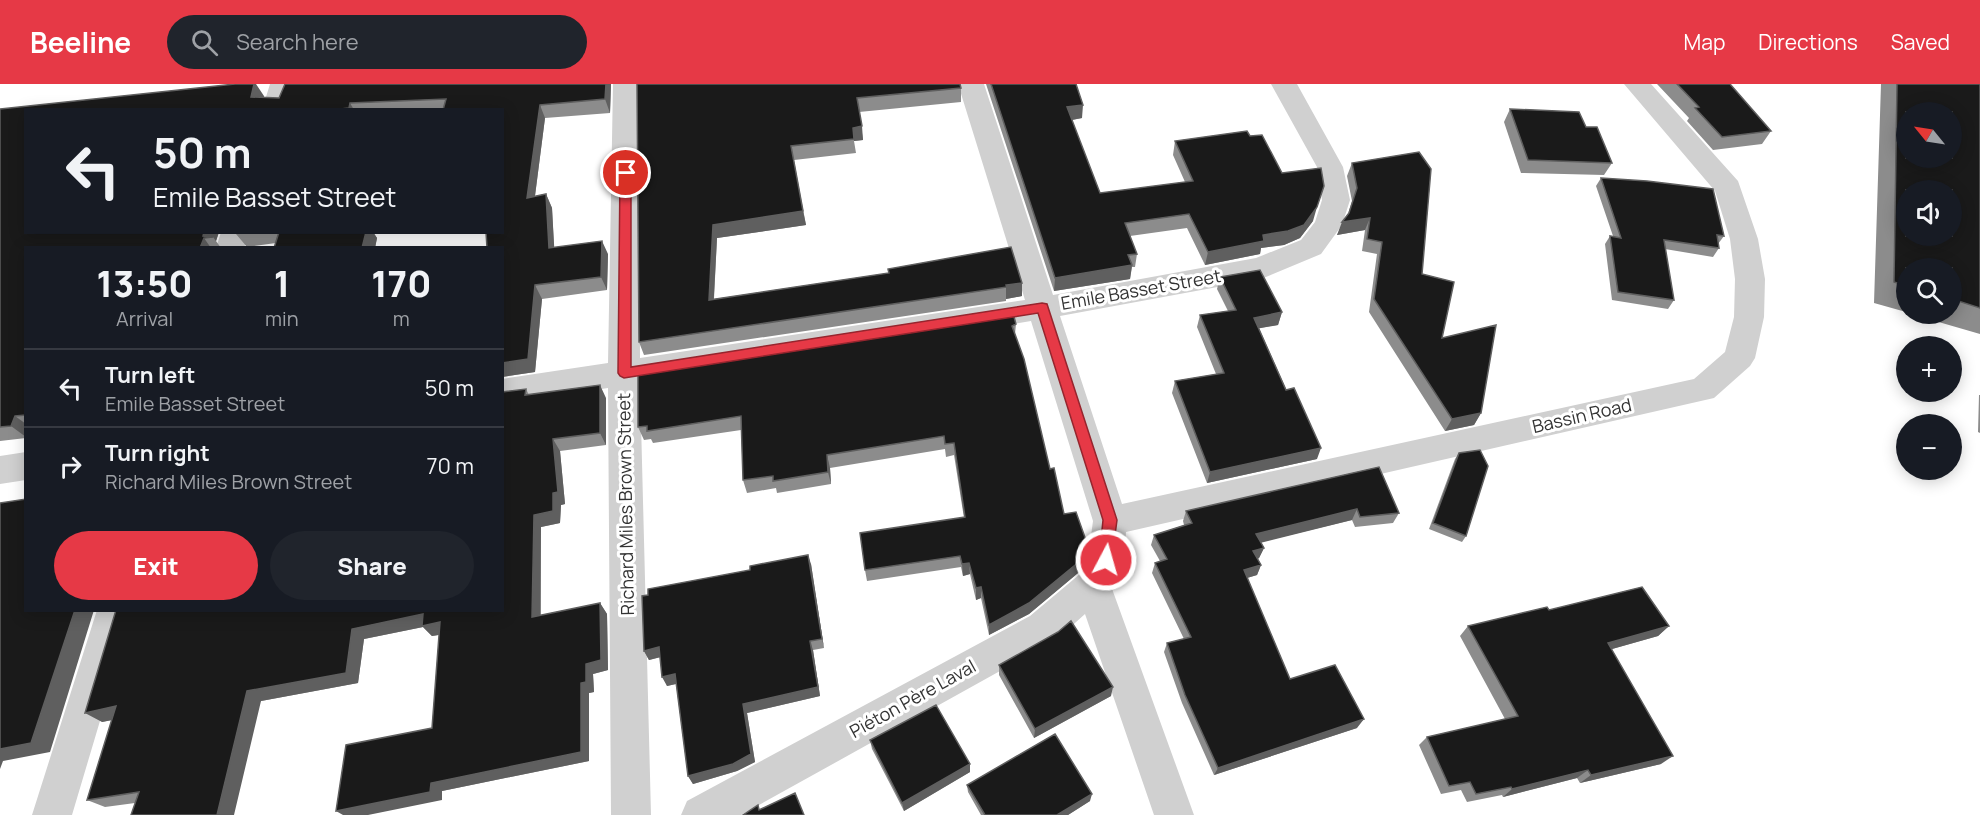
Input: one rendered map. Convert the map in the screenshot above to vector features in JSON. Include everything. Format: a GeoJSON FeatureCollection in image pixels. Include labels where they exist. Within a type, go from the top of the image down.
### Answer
{"type":"FeatureCollection","features":[{"type":"Feature","properties":{"kind":"street"},"geometry":{"type":"LineString","coordinates":[[276,108],[283,84]]}},
{"type":"Feature","properties":{"kind":"street","name":"Richard Miles Brown Street"},"geometry":{"type":"LineString","coordinates":[[626,84],[624,373],[631,815]]}},
{"type":"Feature","properties":{"kind":"street"},"geometry":{"type":"LineString","coordinates":[[971,84],[1110,520],[1100,573],[1174,815]]}},
{"type":"Feature","properties":{"kind":"street","name":"Emile Basset Street"},"geometry":{"type":"LineString","coordinates":[[504,392],[1042,308],[1261,268],[1311,247],[1328,225],[1336,200],[1330,167],[1284,84]]}},
{"type":"Feature","properties":{"kind":"street","name":"Bassin Road"},"geometry":{"type":"LineString","coordinates":[[1110,520],[1703,389],[1739,358],[1749,317],[1750,279],[1744,239],[1728,188],[1637,84]]}},
{"type":"Feature","properties":{"kind":"street"},"geometry":{"type":"LineString","coordinates":[[0,470],[24,466]]}},
{"type":"Feature","properties":{"kind":"street","name":"Piéton Père Laval"},"geometry":{"type":"LineString","coordinates":[[701,815],[1043,628],[1100,573]]}},
{"type":"Feature","properties":{"kind":"street"},"geometry":{"type":"LineString","coordinates":[[52,815],[114,612]]}},
{"type":"Feature","properties":{"kind":"building"},"geometry":{"type":"Polygon","coordinates":[[[235,84],[254,84],[251,97],[279,98],[285,84],[606,84],[605,99],[540,105],[527,198],[546,194],[549,248],[602,241],[601,277],[535,285],[528,359],[504,363],[504,246],[487,246],[486,234],[504,234],[504,108],[444,108],[446,99],[350,103],[349,108],[24,108],[24,234],[204,234],[203,236],[213,237],[204,238],[201,246],[24,246],[24,415],[15,416],[11,426],[0,427],[0,109],[235,84]]]}},
{"type":"Feature","properties":{"kind":"building"},"geometry":{"type":"Polygon","coordinates":[[[637,84],[960,84],[961,88],[857,98],[862,126],[853,128],[854,139],[791,146],[803,211],[713,225],[709,300],[889,273],[888,269],[1011,247],[1022,283],[639,342],[637,84]]]}},
{"type":"Feature","properties":{"kind":"building"},"geometry":{"type":"Polygon","coordinates":[[[991,84],[1076,84],[1083,105],[1067,107],[1100,193],[1193,181],[1175,141],[1247,131],[1250,136],[1262,135],[1282,173],[1321,168],[1324,186],[1317,207],[1304,225],[1288,231],[1263,235],[1264,241],[1208,252],[1189,214],[1125,223],[1137,254],[1128,255],[1132,265],[1055,278],[991,84]]]}},
{"type":"Feature","properties":{"kind":"building"},"geometry":{"type":"Polygon","coordinates":[[[1677,84],[1730,84],[1771,131],[1722,137],[1695,108],[1699,107],[1677,84]]]}},
{"type":"Feature","properties":{"kind":"building"},"geometry":{"type":"Polygon","coordinates":[[[1897,84],[1980,84],[1980,308],[1962,302],[1962,258],[1896,258],[1896,283],[1894,282],[1896,150],[1896,168],[1962,168],[1962,102],[1897,102],[1897,84]]]}},
{"type":"Feature","properties":{"kind":"building"},"geometry":{"type":"Polygon","coordinates":[[[1510,109],[1579,112],[1586,127],[1597,127],[1612,163],[1528,160],[1510,109]]]}},
{"type":"Feature","properties":{"kind":"building"},"geometry":{"type":"Polygon","coordinates":[[[1419,152],[1431,169],[1422,274],[1454,282],[1442,338],[1496,325],[1481,413],[1452,419],[1374,299],[1382,242],[1367,239],[1370,218],[1342,222],[1349,213],[1357,188],[1352,163],[1419,152]]]}},
{"type":"Feature","properties":{"kind":"building"},"geometry":{"type":"Polygon","coordinates":[[[1601,178],[1713,189],[1724,236],[1717,235],[1719,248],[1664,240],[1674,300],[1618,292],[1610,236],[1621,238],[1601,178]]]}},
{"type":"Feature","properties":{"kind":"building"},"geometry":{"type":"Polygon","coordinates":[[[278,234],[366,234],[362,246],[275,246],[278,234]]]}},
{"type":"Feature","properties":{"kind":"building"},"geometry":{"type":"Polygon","coordinates":[[[1260,270],[1282,312],[1254,318],[1286,390],[1294,388],[1321,448],[1210,472],[1175,381],[1224,373],[1200,315],[1236,310],[1220,277],[1260,270]]]}},
{"type":"Feature","properties":{"kind":"building"},"geometry":{"type":"Polygon","coordinates":[[[1013,313],[1016,324],[1012,326],[1024,359],[1050,469],[1054,468],[1064,514],[1076,512],[1088,546],[1080,561],[1029,603],[989,625],[981,587],[976,588],[969,563],[962,564],[960,556],[865,570],[860,533],[965,517],[954,443],[945,444],[944,436],[827,455],[828,472],[773,481],[773,476],[743,480],[741,416],[647,431],[647,426],[638,427],[638,371],[1013,313]]]}},
{"type":"Feature","properties":{"kind":"building"},"geometry":{"type":"Polygon","coordinates":[[[600,385],[600,433],[553,439],[558,492],[553,493],[553,511],[534,515],[532,617],[600,603],[601,660],[586,664],[586,682],[581,683],[581,752],[431,783],[430,792],[336,811],[346,745],[432,728],[440,622],[422,626],[423,614],[352,629],[346,673],[247,691],[217,815],[131,815],[139,792],[87,800],[116,706],[85,713],[115,612],[504,612],[504,392],[526,389],[525,395],[600,385]]]}},
{"type":"Feature","properties":{"kind":"building"},"geometry":{"type":"Polygon","coordinates":[[[1480,450],[1488,466],[1466,536],[1433,523],[1459,453],[1480,450]]]}},
{"type":"Feature","properties":{"kind":"building"},"geometry":{"type":"Polygon","coordinates":[[[1379,467],[1399,513],[1360,517],[1357,509],[1256,534],[1264,548],[1253,551],[1261,565],[1244,570],[1290,679],[1335,665],[1364,719],[1218,768],[1185,695],[1167,643],[1191,637],[1155,563],[1167,559],[1154,535],[1192,523],[1186,511],[1379,467]]]}},
{"type":"Feature","properties":{"kind":"building"},"geometry":{"type":"Polygon","coordinates":[[[24,499],[24,612],[74,612],[31,743],[0,749],[0,503],[24,499]]]}},
{"type":"Feature","properties":{"kind":"building"},"geometry":{"type":"Polygon","coordinates":[[[808,555],[822,639],[810,641],[818,687],[743,704],[751,754],[733,764],[688,776],[675,674],[662,677],[659,647],[644,651],[642,596],[648,595],[648,589],[750,570],[750,566],[808,555]]]}},
{"type":"Feature","properties":{"kind":"building"},"geometry":{"type":"Polygon","coordinates":[[[1642,587],[1669,626],[1608,643],[1673,756],[1591,775],[1588,770],[1512,789],[1511,787],[1476,794],[1470,782],[1449,786],[1427,737],[1518,716],[1468,626],[1547,607],[1549,610],[1642,587]]]}},
{"type":"Feature","properties":{"kind":"building"},"geometry":{"type":"Polygon","coordinates":[[[1071,621],[1113,687],[1035,729],[999,665],[1058,632],[1071,621]]]}},
{"type":"Feature","properties":{"kind":"building"},"geometry":{"type":"Polygon","coordinates":[[[936,705],[970,764],[902,803],[870,740],[936,705]]]}},
{"type":"Feature","properties":{"kind":"building"},"geometry":{"type":"Polygon","coordinates":[[[1055,734],[1092,794],[1057,815],[985,815],[967,785],[1055,734]]]}},
{"type":"Feature","properties":{"kind":"building"},"geometry":{"type":"Polygon","coordinates":[[[795,793],[804,815],[743,815],[758,805],[759,810],[795,793]]]}},
{"type":"Feature","properties":{"kind":"route"},"geometry":{"type":"LineString","coordinates":[[626,173],[624,373],[1042,308],[1110,520],[1106,560]]}}]}
